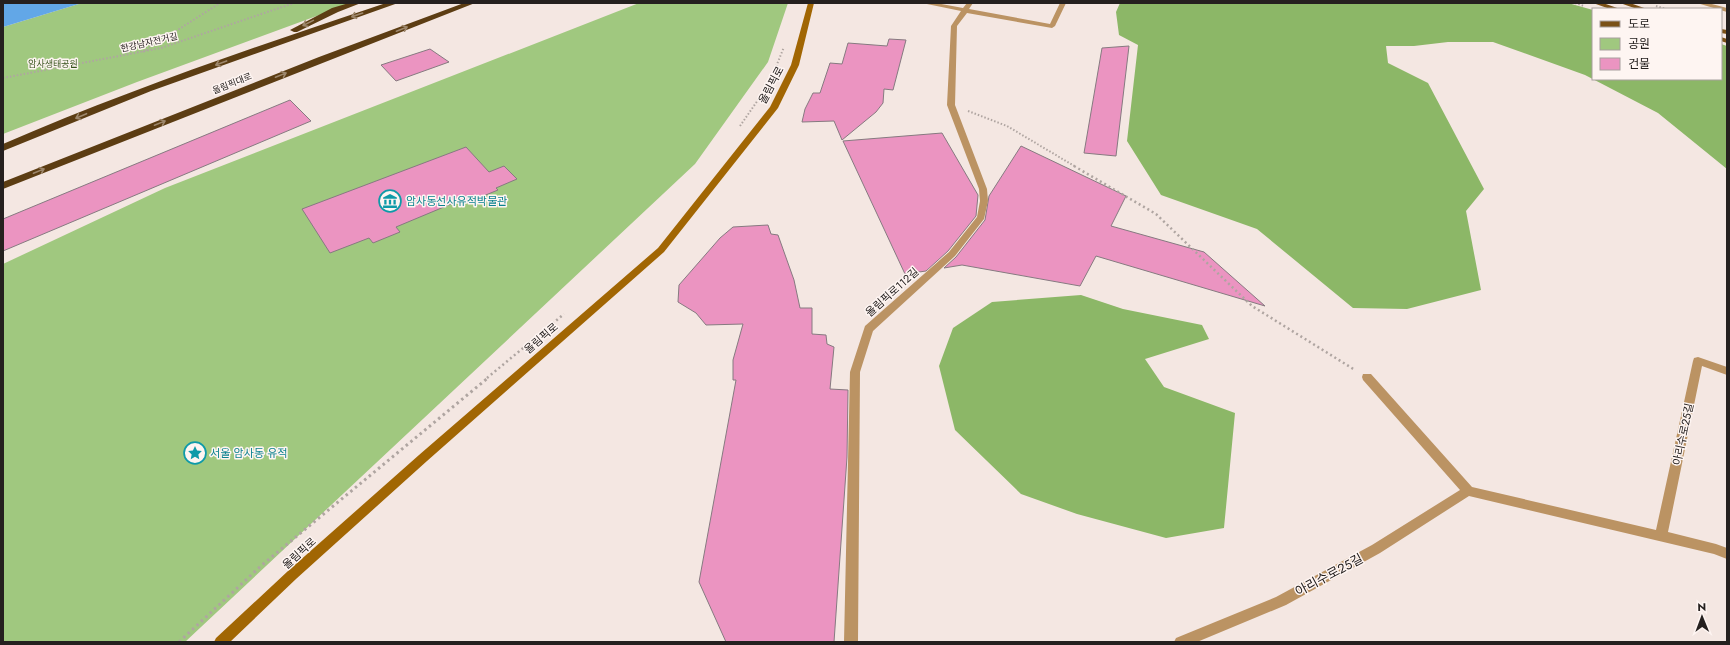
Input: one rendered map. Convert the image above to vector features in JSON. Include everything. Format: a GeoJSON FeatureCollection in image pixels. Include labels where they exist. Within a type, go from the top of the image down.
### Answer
{"type":"FeatureCollection","features":[{"type":"Feature","properties":{"kind":"highway"},"geometry":{"type":"LineString","coordinates":[[241,56],[335,10],[357,3]]}},
{"type":"Feature","properties":{"kind":"highway","name":"올림픽대로"},"geometry":{"type":"LineString","coordinates":[[3,148],[117,100],[394,3]]}},
{"type":"Feature","properties":{"kind":"highway","name":"올림픽대로"},"geometry":{"type":"LineString","coordinates":[[3,186],[322,59],[471,3]]}},
{"type":"Feature","properties":{"kind":"main road","name":"올림픽로"},"geometry":{"type":"LineString","coordinates":[[221,642],[292,575],[411,468],[661,250],[774,108],[795,65],[811,3]]}},
{"type":"Feature","properties":{"kind":"main road"},"geometry":{"type":"LineString","coordinates":[[1596,3],[1614,8]]}},
{"type":"Feature","properties":{"kind":"main road"},"geometry":{"type":"LineString","coordinates":[[1623,3],[1640,8]]}},
{"type":"Feature","properties":{"kind":"street"},"geometry":{"type":"LineString","coordinates":[[925,3],[967,7],[1052,26],[1063,3]]}},
{"type":"Feature","properties":{"kind":"street"},"geometry":{"type":"LineString","coordinates":[[1700,3],[1719,8]]}},
{"type":"Feature","properties":{"kind":"street","name":"올림픽로112길"},"geometry":{"type":"LineString","coordinates":[[851,642],[855,372],[869,329],[952,254],[981,217],[984,201],[983,189],[951,105],[954,26],[967,7]]}},
{"type":"Feature","properties":{"kind":"street","name":"아리수로25길"},"geometry":{"type":"LineString","coordinates":[[1661,537],[1698,361],[1727,371]]}},
{"type":"Feature","properties":{"kind":"street"},"geometry":{"type":"LineString","coordinates":[[1367,377],[1468,491],[1716,549],[1727,554]]}},
{"type":"Feature","properties":{"kind":"street","name":"아리수로25길"},"geometry":{"type":"LineString","coordinates":[[1181,642],[1281,601],[1376,549],[1468,491]]}},
{"type":"Feature","properties":{"kind":"path"},"geometry":{"type":"LineString","coordinates":[[140,53],[220,3]]}},
{"type":"Feature","properties":{"kind":"path","name":"한강남자전거길"},"geometry":{"type":"LineString","coordinates":[[3,78],[140,53],[210,33],[294,3]]}},
{"type":"Feature","properties":{"kind":"path"},"geometry":{"type":"LineString","coordinates":[[738,129],[769,84],[787,40]]}},
{"type":"Feature","properties":{"kind":"path"},"geometry":{"type":"LineString","coordinates":[[951,105],[1007,126],[1156,214],[1252,306],[1367,377]]}},
{"type":"Feature","properties":{"kind":"path"},"geometry":{"type":"LineString","coordinates":[[179,642],[262,565],[569,310]]}},
{"type":"Feature","properties":{"kind":"green space","name":"암사생태공원"},"geometry":{"type":"Polygon","coordinates":[[[82,3],[352,3],[137,82],[3,134],[3,27],[82,3]]]}},
{"type":"Feature","properties":{"kind":"green space","name":"서울 암사동 유적"},"geometry":{"type":"Polygon","coordinates":[[[639,3],[788,3],[768,62],[695,164],[185,642],[3,642],[3,264],[165,188],[639,3]]]}},
{"type":"Feature","properties":{"kind":"green space"},"geometry":{"type":"Polygon","coordinates":[[[1120,3],[1568,3],[1592,10],[1592,79],[1493,42],[1448,42],[1414,46],[1386,46],[1388,63],[1428,83],[1484,189],[1466,211],[1481,290],[1407,309],[1353,308],[1257,229],[1161,195],[1127,141],[1138,45],[1119,35],[1116,12],[1120,3]]]}},
{"type":"Feature","properties":{"kind":"green space"},"geometry":{"type":"Polygon","coordinates":[[[1722,44],[1727,46],[1727,169],[1658,113],[1595,80],[1722,80],[1722,44]]]}},
{"type":"Feature","properties":{"kind":"green space"},"geometry":{"type":"Polygon","coordinates":[[[1081,295],[1123,309],[1202,325],[1209,339],[1145,359],[1164,387],[1235,413],[1224,528],[1166,538],[1077,514],[1021,494],[955,430],[939,366],[953,328],[992,302],[1081,295]]]}},
{"type":"Feature","properties":{"kind":"water"},"geometry":{"type":"Polygon","coordinates":[[[3,3],[82,3],[3,27],[3,3]]]}},
{"type":"Feature","properties":{"kind":"building"},"geometry":{"type":"Polygon","coordinates":[[[889,39],[906,40],[893,90],[884,89],[883,103],[876,112],[842,140],[834,121],[802,122],[805,109],[813,93],[820,93],[830,63],[842,64],[848,43],[887,46],[889,39]]]}},
{"type":"Feature","properties":{"kind":"building"},"geometry":{"type":"Polygon","coordinates":[[[1129,46],[1116,156],[1084,153],[1102,48],[1129,46]]]}},
{"type":"Feature","properties":{"kind":"building"},"geometry":{"type":"Polygon","coordinates":[[[430,49],[449,62],[396,81],[381,65],[430,49]]]}},
{"type":"Feature","properties":{"kind":"building"},"geometry":{"type":"Polygon","coordinates":[[[290,100],[311,121],[3,251],[3,219],[290,100]]]}},
{"type":"Feature","properties":{"kind":"building"},"geometry":{"type":"Polygon","coordinates":[[[942,133],[978,195],[976,216],[948,251],[926,271],[905,274],[843,141],[942,133]]]}},
{"type":"Feature","properties":{"kind":"building"},"geometry":{"type":"Polygon","coordinates":[[[1021,146],[1126,196],[1111,226],[1204,252],[1265,306],[1096,256],[1080,286],[962,265],[944,268],[956,257],[985,220],[989,196],[1021,146]]]}},
{"type":"Feature","properties":{"kind":"building","name":"암사동선사유적박물관"},"geometry":{"type":"Polygon","coordinates":[[[466,147],[489,172],[504,166],[517,179],[496,188],[498,190],[466,203],[463,199],[396,227],[400,232],[373,243],[369,238],[330,253],[302,209],[466,147]]]}},
{"type":"Feature","properties":{"kind":"building"},"geometry":{"type":"Polygon","coordinates":[[[768,225],[771,234],[778,235],[794,280],[800,308],[812,308],[812,334],[826,335],[827,344],[834,347],[830,389],[848,390],[847,457],[834,642],[726,642],[699,582],[736,380],[733,380],[733,360],[743,324],[706,325],[696,313],[678,302],[679,285],[720,238],[733,227],[768,225]]]}},
{"type":"Feature","properties":{"kind":"place","name":"암사동선사유적박물관"},"geometry":{"type":"Point","coordinates":[390,201]}},
{"type":"Feature","properties":{"kind":"place","name":"서울 암사동 유적"},"geometry":{"type":"Point","coordinates":[195,453]}}]}
